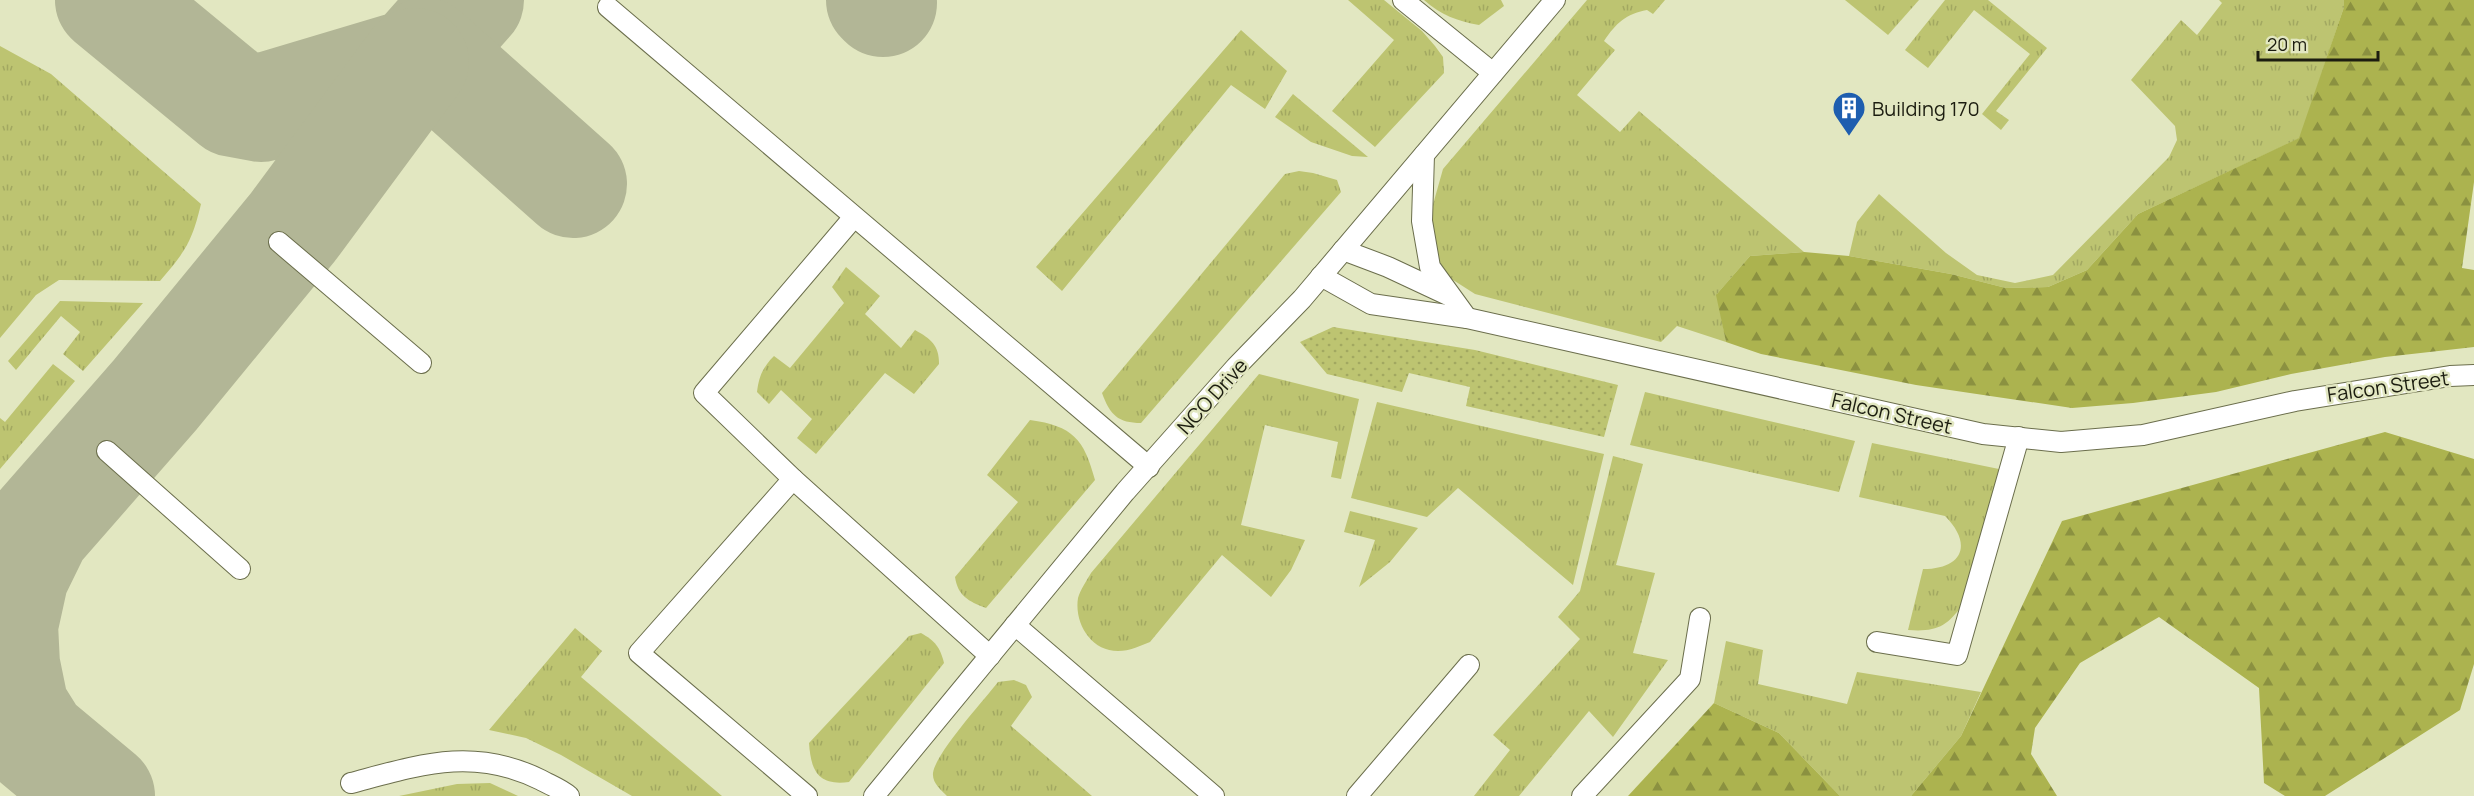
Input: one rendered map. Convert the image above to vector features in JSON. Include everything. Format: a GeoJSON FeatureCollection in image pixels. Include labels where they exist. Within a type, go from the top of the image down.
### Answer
{"type":"FeatureCollection","features":[{"type":"Feature","properties":{"kind":"lane"},"geometry":{"type":"LineString","coordinates":[[1403,0],[1493,74]]}},
{"type":"Feature","properties":{"kind":"lane","name":"NCO Drive"},"geometry":{"type":"LineString","coordinates":[[874,796],[1149,467],[1321,276],[1556,0]]}},
{"type":"Feature","properties":{"kind":"lane"},"geometry":{"type":"LineString","coordinates":[[608,7],[1149,467]]}},
{"type":"Feature","properties":{"kind":"lane"},"geometry":{"type":"LineString","coordinates":[[1424,155],[1422,221],[1430,267],[1467,318]]}},
{"type":"Feature","properties":{"kind":"lane"},"geometry":{"type":"LineString","coordinates":[[854,217],[704,393],[793,479],[990,656]]}},
{"type":"Feature","properties":{"kind":"lane"},"geometry":{"type":"LineString","coordinates":[[279,242],[421,363]]}},
{"type":"Feature","properties":{"kind":"lane"},"geometry":{"type":"LineString","coordinates":[[1343,250],[1388,267],[1452,297]]}},
{"type":"Feature","properties":{"kind":"lane","name":"Falcon Street"},"geometry":{"type":"LineString","coordinates":[[1321,276],[1371,304],[1467,318],[1983,434],[2061,441],[2144,435],[2295,401],[2450,376],[2474,375]]}},
{"type":"Feature","properties":{"kind":"lane"},"geometry":{"type":"LineString","coordinates":[[1877,642],[1958,655],[2019,437]]}},
{"type":"Feature","properties":{"kind":"lane"},"geometry":{"type":"LineString","coordinates":[[106,451],[240,569]]}},
{"type":"Feature","properties":{"kind":"lane"},"geometry":{"type":"LineString","coordinates":[[793,479],[639,653],[807,796]]}},
{"type":"Feature","properties":{"kind":"lane"},"geometry":{"type":"LineString","coordinates":[[1582,796],[1690,679],[1700,618]]}},
{"type":"Feature","properties":{"kind":"lane"},"geometry":{"type":"LineString","coordinates":[[1015,625],[1214,796]]}},
{"type":"Feature","properties":{"kind":"lane"},"geometry":{"type":"LineString","coordinates":[[1357,796],[1469,664]]}},
{"type":"Feature","properties":{"kind":"lane"},"geometry":{"type":"LineString","coordinates":[[351,783],[427,763],[481,760],[524,772],[569,796]]}},
{"type":"Feature","properties":{"kind":"green space"},"geometry":{"type":"Polygon","coordinates":[[[1348,0],[1384,0],[1422,31],[1443,57],[1444,73],[1375,147],[1332,111],[1394,40],[1348,0]]]}},
{"type":"Feature","properties":{"kind":"green space"},"geometry":{"type":"Polygon","coordinates":[[[1424,0],[1501,0],[1504,6],[1479,25],[1450,17],[1424,0]]]}},
{"type":"Feature","properties":{"kind":"green space"},"geometry":{"type":"Polygon","coordinates":[[[1587,0],[1665,0],[1653,14],[1647,10],[1633,14],[1613,29],[1604,41],[1615,50],[1577,95],[1620,132],[1639,111],[1804,252],[1750,256],[1717,294],[1726,342],[1677,326],[1661,342],[1475,294],[1450,278],[1436,256],[1431,233],[1432,208],[1443,169],[1587,0]]]}},
{"type":"Feature","properties":{"kind":"green space"},"geometry":{"type":"Polygon","coordinates":[[[1845,0],[1919,0],[1888,35],[1845,0]]]}},
{"type":"Feature","properties":{"kind":"green space"},"geometry":{"type":"Polygon","coordinates":[[[1945,0],[1988,0],[2047,48],[1996,111],[2009,120],[2001,130],[1982,114],[2030,54],[1974,10],[1928,68],[1905,50],[1945,0]]]}},
{"type":"Feature","properties":{"kind":"green space"},"geometry":{"type":"Polygon","coordinates":[[[2219,0],[2344,0],[2344,7],[2300,138],[2138,214],[2087,270],[2048,287],[2006,288],[1951,274],[1849,256],[1857,222],[1879,194],[1946,253],[1977,275],[2015,283],[2053,275],[2169,157],[2177,140],[2175,126],[2131,80],[2181,20],[2197,35],[2222,3],[2219,0]]]}},
{"type":"Feature","properties":{"kind":"green space"},"geometry":{"type":"Polygon","coordinates":[[[2344,0],[2474,0],[2474,182],[2462,268],[2474,270],[2474,347],[2385,357],[2291,374],[2216,392],[2072,408],[1916,385],[1761,354],[1726,342],[1716,295],[1750,256],[1804,252],[1849,256],[1951,274],[2006,288],[2048,287],[2087,270],[2138,214],[2299,138],[2344,7],[2344,0]]]}},
{"type":"Feature","properties":{"kind":"green space"},"geometry":{"type":"Polygon","coordinates":[[[1241,30],[1287,71],[1265,109],[1231,85],[1062,291],[1036,267],[1241,30]]]}},
{"type":"Feature","properties":{"kind":"green space"},"geometry":{"type":"Polygon","coordinates":[[[0,46],[51,74],[201,204],[186,246],[160,281],[59,280],[36,295],[0,338],[0,46]]]}},
{"type":"Feature","properties":{"kind":"green space"},"geometry":{"type":"Polygon","coordinates":[[[1293,94],[1368,157],[1352,156],[1311,142],[1275,117],[1293,94]]]}},
{"type":"Feature","properties":{"kind":"green space"},"geometry":{"type":"Polygon","coordinates":[[[1299,171],[1337,180],[1341,192],[1141,423],[1133,423],[1116,416],[1108,407],[1102,393],[1285,174],[1299,171]]]}},
{"type":"Feature","properties":{"kind":"green space"},"geometry":{"type":"Polygon","coordinates":[[[846,267],[880,296],[865,314],[901,348],[915,330],[926,336],[936,347],[939,364],[914,394],[885,373],[816,454],[797,438],[812,419],[781,390],[769,404],[757,392],[760,376],[774,356],[790,368],[844,303],[832,287],[846,267]]]}},
{"type":"Feature","properties":{"kind":"green space"},"geometry":{"type":"Polygon","coordinates":[[[60,301],[143,303],[83,371],[63,354],[80,332],[61,316],[16,370],[8,361],[60,301]]]}},
{"type":"Feature","properties":{"kind":"green space"},"geometry":{"type":"Polygon","coordinates":[[[1333,327],[1475,350],[1618,385],[1604,437],[1466,406],[1470,387],[1409,373],[1402,392],[1327,374],[1300,342],[1333,327]]]}},
{"type":"Feature","properties":{"kind":"green space"},"geometry":{"type":"Polygon","coordinates":[[[53,364],[75,381],[0,469],[0,418],[5,422],[53,364]]]}},
{"type":"Feature","properties":{"kind":"green space"},"geometry":{"type":"Polygon","coordinates":[[[1259,374],[1359,399],[1341,479],[1331,477],[1338,442],[1265,425],[1241,525],[1305,540],[1291,570],[1271,597],[1222,555],[1150,642],[1122,651],[1108,650],[1100,646],[1086,634],[1077,607],[1080,592],[1091,573],[1259,374]]]}},
{"type":"Feature","properties":{"kind":"green space"},"geometry":{"type":"Polygon","coordinates":[[[1645,392],[1855,441],[1839,492],[1630,445],[1645,392]]]}},
{"type":"Feature","properties":{"kind":"green space"},"geometry":{"type":"Polygon","coordinates":[[[1377,402],[1604,454],[1573,585],[1458,488],[1427,517],[1351,498],[1377,402]]]}},
{"type":"Feature","properties":{"kind":"green space"},"geometry":{"type":"Polygon","coordinates":[[[1030,420],[1057,426],[1074,437],[1086,454],[1095,480],[986,608],[974,603],[961,593],[955,577],[1018,502],[987,475],[1030,420]]]}},
{"type":"Feature","properties":{"kind":"green space"},"geometry":{"type":"Polygon","coordinates":[[[2385,432],[2474,459],[2474,664],[2460,710],[2325,796],[2285,796],[2264,783],[2259,688],[2159,617],[2080,663],[2035,728],[2031,754],[2057,796],[1911,796],[1961,736],[2062,521],[2385,432]]]}},
{"type":"Feature","properties":{"kind":"green space"},"geometry":{"type":"Polygon","coordinates":[[[1872,443],[1999,469],[1963,604],[1946,623],[1933,629],[1908,630],[1923,569],[1937,568],[1955,560],[1960,553],[1959,536],[1945,516],[1859,497],[1872,443]]]}},
{"type":"Feature","properties":{"kind":"green space"},"geometry":{"type":"Polygon","coordinates":[[[1613,456],[1643,464],[1616,565],[1655,573],[1633,653],[1668,660],[1613,737],[1589,711],[1519,796],[1474,796],[1510,750],[1493,735],[1580,639],[1558,617],[1580,591],[1613,456]]]}},
{"type":"Feature","properties":{"kind":"green space"},"geometry":{"type":"Polygon","coordinates":[[[1350,511],[1418,528],[1390,562],[1359,587],[1375,540],[1344,532],[1350,511]]]}},
{"type":"Feature","properties":{"kind":"green space"},"geometry":{"type":"Polygon","coordinates":[[[575,628],[602,651],[581,677],[722,796],[632,796],[561,755],[526,738],[489,730],[575,628]]]}},
{"type":"Feature","properties":{"kind":"green space"},"geometry":{"type":"Polygon","coordinates":[[[921,633],[936,645],[944,663],[849,782],[838,783],[823,779],[814,769],[809,743],[909,636],[921,633]]]}},
{"type":"Feature","properties":{"kind":"green space"},"geometry":{"type":"Polygon","coordinates":[[[1726,641],[1763,650],[1758,684],[1847,704],[1857,672],[1981,692],[1961,736],[1911,796],[1840,796],[1779,733],[1714,703],[1726,641]]]}},
{"type":"Feature","properties":{"kind":"green space"},"geometry":{"type":"Polygon","coordinates":[[[1014,680],[1026,685],[1032,697],[1011,726],[1092,796],[947,796],[935,783],[933,773],[936,764],[961,727],[998,682],[1014,680]]]}},
{"type":"Feature","properties":{"kind":"green space"},"geometry":{"type":"Polygon","coordinates":[[[1714,703],[1779,733],[1840,796],[1628,796],[1714,703]]]}},
{"type":"Feature","properties":{"kind":"green space"},"geometry":{"type":"Polygon","coordinates":[[[490,783],[518,796],[399,796],[457,784],[490,783]]]}},
{"type":"Feature","properties":{"kind":"taxiway"},"geometry":{"type":"LineString","coordinates":[[109,0],[234,103],[261,108],[415,62],[470,0]]}},
{"type":"Feature","properties":{"kind":"taxiway"},"geometry":{"type":"LineString","coordinates":[[880,0],[883,3]]}},
{"type":"Feature","properties":{"kind":"taxiway"},"geometry":{"type":"LineString","coordinates":[[425,52],[573,184]]}},
{"type":"Feature","properties":{"kind":"taxiway"},"geometry":{"type":"LineString","coordinates":[[101,796],[35,741],[15,709],[6,665],[4,625],[15,575],[37,530],[155,395],[293,227],[415,62]]}},
{"type":"Feature","properties":{"kind":"place","name":"Building 170"},"geometry":{"type":"Point","coordinates":[1849,137]}}]}
